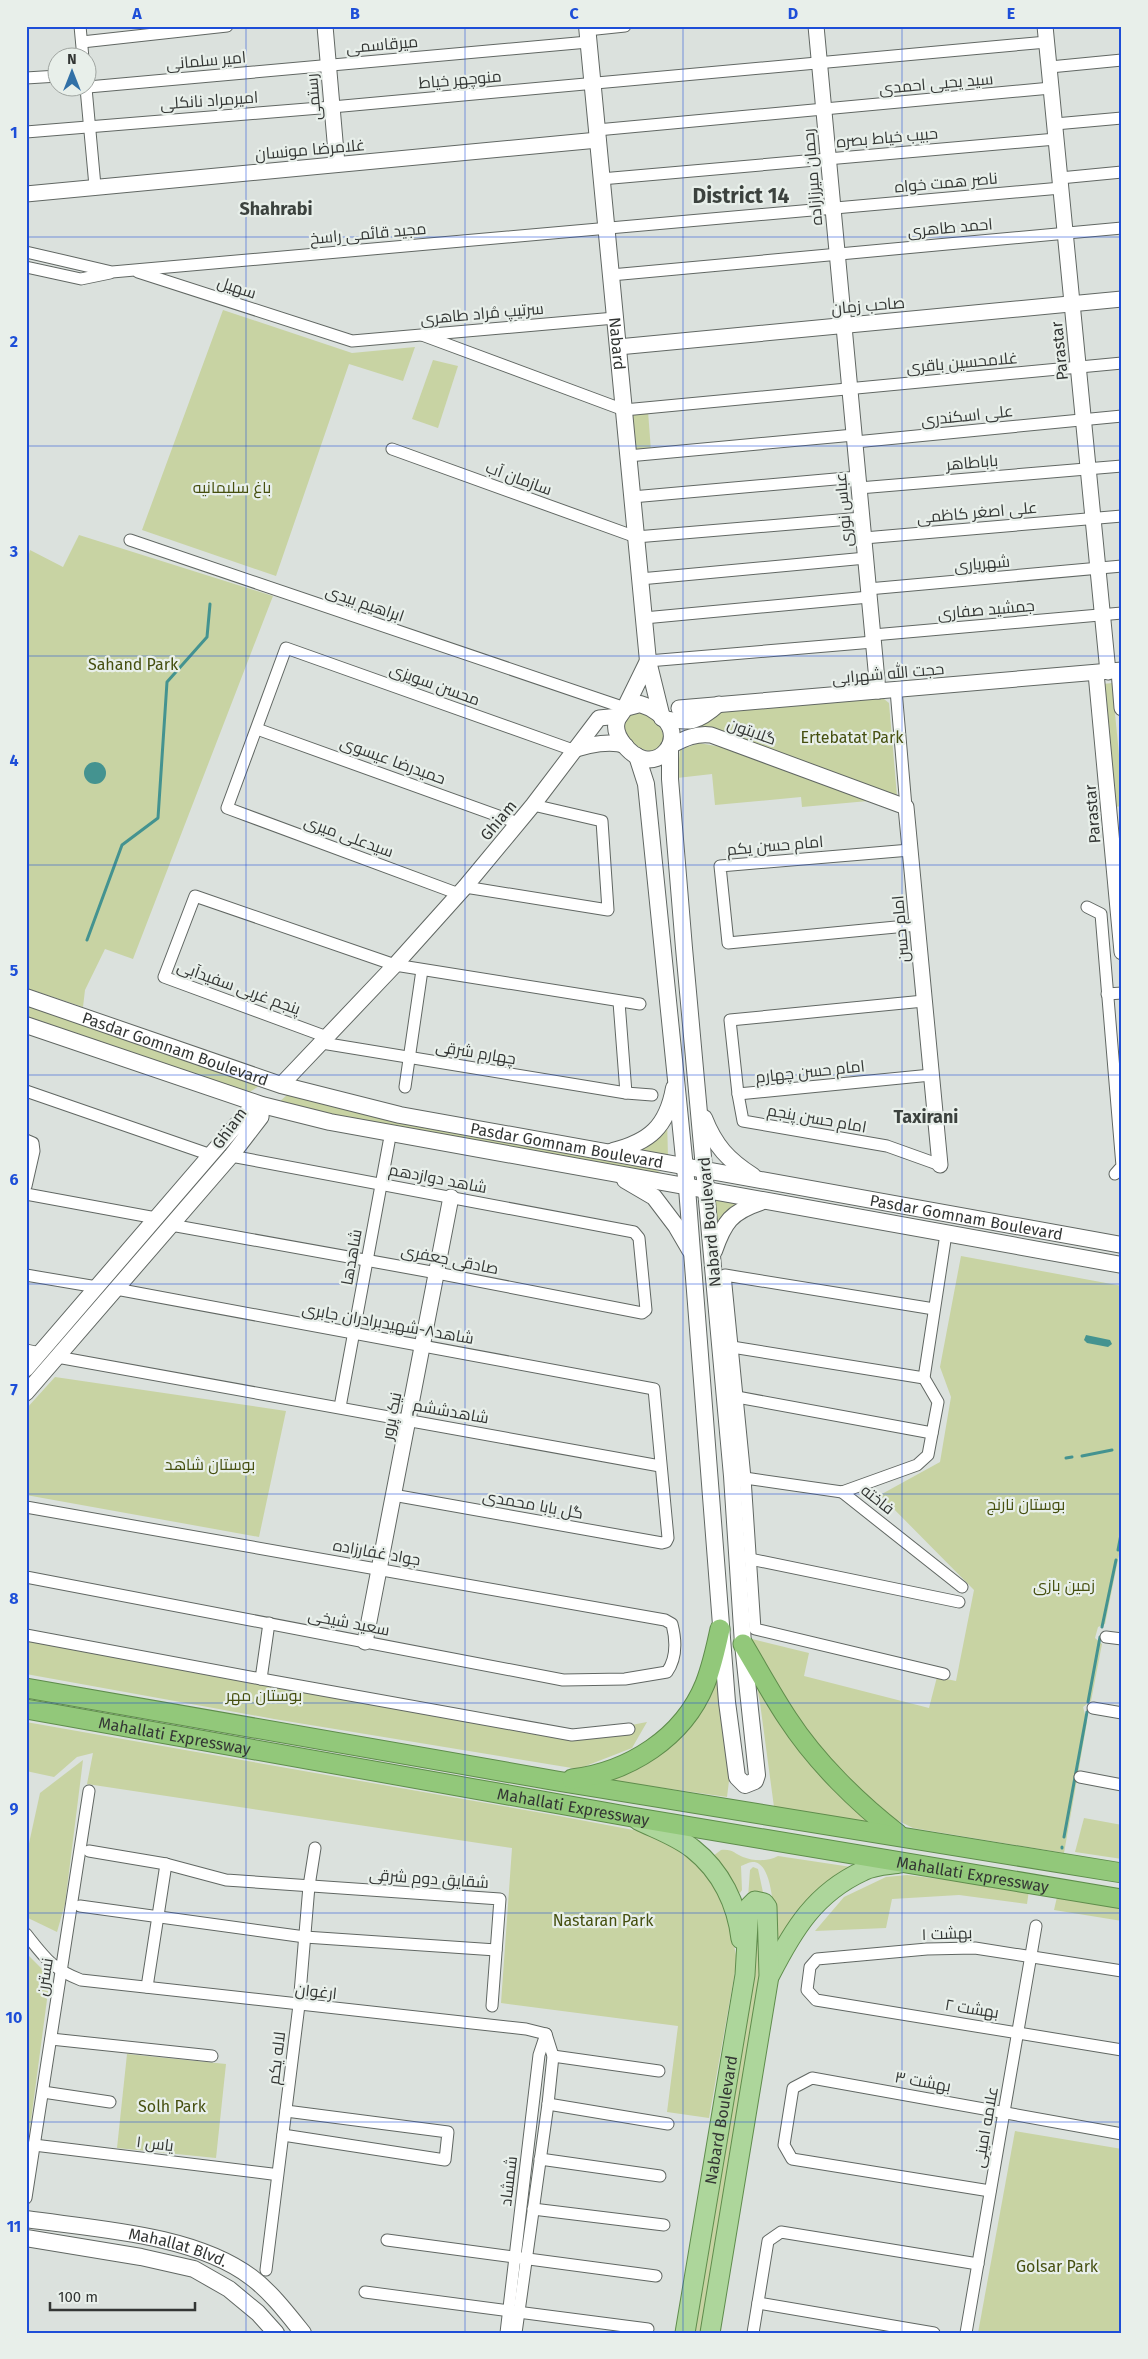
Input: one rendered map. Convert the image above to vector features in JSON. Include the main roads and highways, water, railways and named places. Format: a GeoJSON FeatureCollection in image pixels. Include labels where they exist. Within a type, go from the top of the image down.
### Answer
{"type":"FeatureCollection","features":[{"type":"Feature","properties":{"kind":"highway"},"geometry":{"type":"LineString","coordinates":[[558,1781],[585,1777],[621,1766],[645,1754],[667,1736],[684,1720],[704,1686],[712,1667],[720,1629]]}},
{"type":"Feature","properties":{"kind":"highway"},"geometry":{"type":"LineString","coordinates":[[743,1644],[789,1721],[824,1764],[864,1808],[901,1836]]}},
{"type":"Feature","properties":{"kind":"highway","name":"Mahallati Expressway"},"geometry":{"type":"LineString","coordinates":[[26,1688],[558,1781],[1122,1873]]}},
{"type":"Feature","properties":{"kind":"highway"},"geometry":{"type":"LineString","coordinates":[[105,1723],[117,1719],[119,1714],[111,1703]]}},
{"type":"Feature","properties":{"kind":"highway","name":"Mahallati Expressway"},"geometry":{"type":"LineString","coordinates":[[26,1709],[175,1735],[246,1750],[632,1817],[1122,1899]]}},
{"type":"Feature","properties":{"kind":"highway"},"geometry":{"type":"LineString","coordinates":[[175,1735],[167,1727],[168,1720],[179,1715]]}},
{"type":"Feature","properties":{"kind":"highway"},"geometry":{"type":"LineString","coordinates":[[1099,1896],[1109,1890],[1113,1883],[1110,1876],[1102,1870]]}},
{"type":"Feature","properties":{"kind":"main road","name":"Nabard"},"geometry":{"type":"LineString","coordinates":[[587,33],[648,661],[662,718]]}},
{"type":"Feature","properties":{"kind":"main road"},"geometry":{"type":"LineString","coordinates":[[622,712],[632,705],[648,706],[668,723],[672,730],[670,746],[666,752],[652,759],[632,751],[618,736],[616,729],[622,712],[648,661]]}},
{"type":"Feature","properties":{"kind":"main road","name":"Nabard Boulevard"},"geometry":{"type":"LineString","coordinates":[[632,751],[646,784],[687,1188],[727,1702],[737,1777],[745,1785],[756,1781],[757,1776],[743,1644],[732,1476],[670,778],[670,746]]}},
{"type":"Feature","properties":{"kind":"main road","name":"Pasdar Gomnam Boulevard"},"geometry":{"type":"LineString","coordinates":[[26,997],[281,1085],[400,1115],[1122,1245]]}},
{"type":"Feature","properties":{"kind":"main road","name":"Pasdar Gomnam Boulevard"},"geometry":{"type":"LineString","coordinates":[[26,1025],[262,1105],[330,1122],[764,1202],[1122,1265]]}},
{"type":"Feature","properties":{"kind":"main road"},"geometry":{"type":"LineString","coordinates":[[607,1153],[632,1146],[645,1140],[656,1131],[672,1100],[676,1076]]}},
{"type":"Feature","properties":{"kind":"main road"},"geometry":{"type":"LineString","coordinates":[[698,1101],[710,1134],[724,1154],[759,1180]]}},
{"type":"Feature","properties":{"kind":"main road"},"geometry":{"type":"LineString","coordinates":[[617,1175],[654,1197],[676,1226],[692,1255]]}},
{"type":"Feature","properties":{"kind":"main road"},"geometry":{"type":"LineString","coordinates":[[712,1255],[724,1224],[742,1209],[764,1202]]}},
{"type":"Feature","properties":{"kind":"main road"},"geometry":{"type":"LineString","coordinates":[[1105,1242],[1122,1236]]}},
{"type":"Feature","properties":{"kind":"main road"},"geometry":{"type":"LineString","coordinates":[[727,1702],[735,1718],[739,1720],[744,1718],[746,1714],[749,1699]]}},
{"type":"Feature","properties":{"kind":"main road"},"geometry":{"type":"LineString","coordinates":[[632,1817],[683,1842],[713,1868],[730,1896],[740,1929],[745,1975]]}},
{"type":"Feature","properties":{"kind":"main road"},"geometry":{"type":"LineString","coordinates":[[769,1976],[792,1932],[813,1907],[837,1886],[865,1870],[901,1863]]}},
{"type":"Feature","properties":{"kind":"main road","name":"Nabard Boulevard"},"geometry":{"type":"LineString","coordinates":[[685,2333],[745,1975],[749,1907],[755,1901],[764,1903],[767,1906],[769,1976],[710,2333]]}},
{"type":"Feature","properties":{"kind":"main road","name":"Mahallat Blvd."},"geometry":{"type":"LineString","coordinates":[[26,2219],[176,2241],[218,2258],[250,2276],[282,2307],[303,2333]]}},
{"type":"Feature","properties":{"kind":"main road","name":"Mahallat Blvd."},"geometry":{"type":"LineString","coordinates":[[26,2238],[141,2257],[194,2269],[229,2289],[258,2313],[276,2333]]}},
{"type":"Feature","properties":{"kind":"water"},"geometry":{"type":"Polygon","coordinates":[[[95,762],[103,765],[106,773],[103,781],[95,784],[87,781],[84,773],[87,765],[95,762]]]}},
{"type":"Feature","properties":{"kind":"water"},"geometry":{"type":"Polygon","coordinates":[[[1086,1335],[1110,1340],[1112,1344],[1108,1347],[1087,1343],[1084,1340],[1086,1335]]]}},
{"type":"Feature","properties":{"kind":"waterway"},"geometry":{"type":"LineString","coordinates":[[87,940],[122,845],[158,818],[167,682],[207,637],[210,604]]}},
{"type":"Feature","properties":{"kind":"waterway"},"geometry":{"type":"LineString","coordinates":[[1082,1456],[1112,1450]]}},
{"type":"Feature","properties":{"kind":"waterway"},"geometry":{"type":"LineString","coordinates":[[1066,1458],[1072,1457]]}},
{"type":"Feature","properties":{"kind":"waterway"},"geometry":{"type":"LineString","coordinates":[[1118,1550],[1122,1529]]}},
{"type":"Feature","properties":{"kind":"waterway"},"geometry":{"type":"LineString","coordinates":[[1102,1627],[1116,1560]]}},
{"type":"Feature","properties":{"kind":"waterway"},"geometry":{"type":"LineString","coordinates":[[1088,1702],[1100,1637]]}},
{"type":"Feature","properties":{"kind":"waterway"},"geometry":{"type":"LineString","coordinates":[[1064,1837],[1087,1712]]}},
{"type":"Feature","properties":{"kind":"district","name":"District 14"},"geometry":{"type":"Point","coordinates":[741,196]}},
{"type":"Feature","properties":{"kind":"district","name":"Shahrabi"},"geometry":{"type":"Point","coordinates":[276,209]}},
{"type":"Feature","properties":{"kind":"district","name":"Taxirani"},"geometry":{"type":"Point","coordinates":[926,1117]}},
{"type":"Feature","properties":{"kind":"park label","name":"باغ سلیمانیه"},"geometry":{"type":"Point","coordinates":[232,487]}},
{"type":"Feature","properties":{"kind":"park label","name":"Sahand Park"},"geometry":{"type":"Point","coordinates":[133,664]}},
{"type":"Feature","properties":{"kind":"park label","name":"Ertebatat Park"},"geometry":{"type":"Point","coordinates":[852,737]}},
{"type":"Feature","properties":{"kind":"park label","name":"بوستان شاهد"},"geometry":{"type":"Point","coordinates":[210,1464]}},
{"type":"Feature","properties":{"kind":"park label","name":"بوستان نارنج"},"geometry":{"type":"Point","coordinates":[1026,1504]}},
{"type":"Feature","properties":{"kind":"park label","name":"زمین بازی"},"geometry":{"type":"Point","coordinates":[1064,1585]}},
{"type":"Feature","properties":{"kind":"park label","name":"بوستان مهر"},"geometry":{"type":"Point","coordinates":[264,1695]}},
{"type":"Feature","properties":{"kind":"park label","name":"Nastaran Park"},"geometry":{"type":"Point","coordinates":[603,1920]}},
{"type":"Feature","properties":{"kind":"park label","name":"Solh Park"},"geometry":{"type":"Point","coordinates":[172,2106]}},
{"type":"Feature","properties":{"kind":"park label","name":"Golsar Park"},"geometry":{"type":"Point","coordinates":[1057,2266]}}]}
